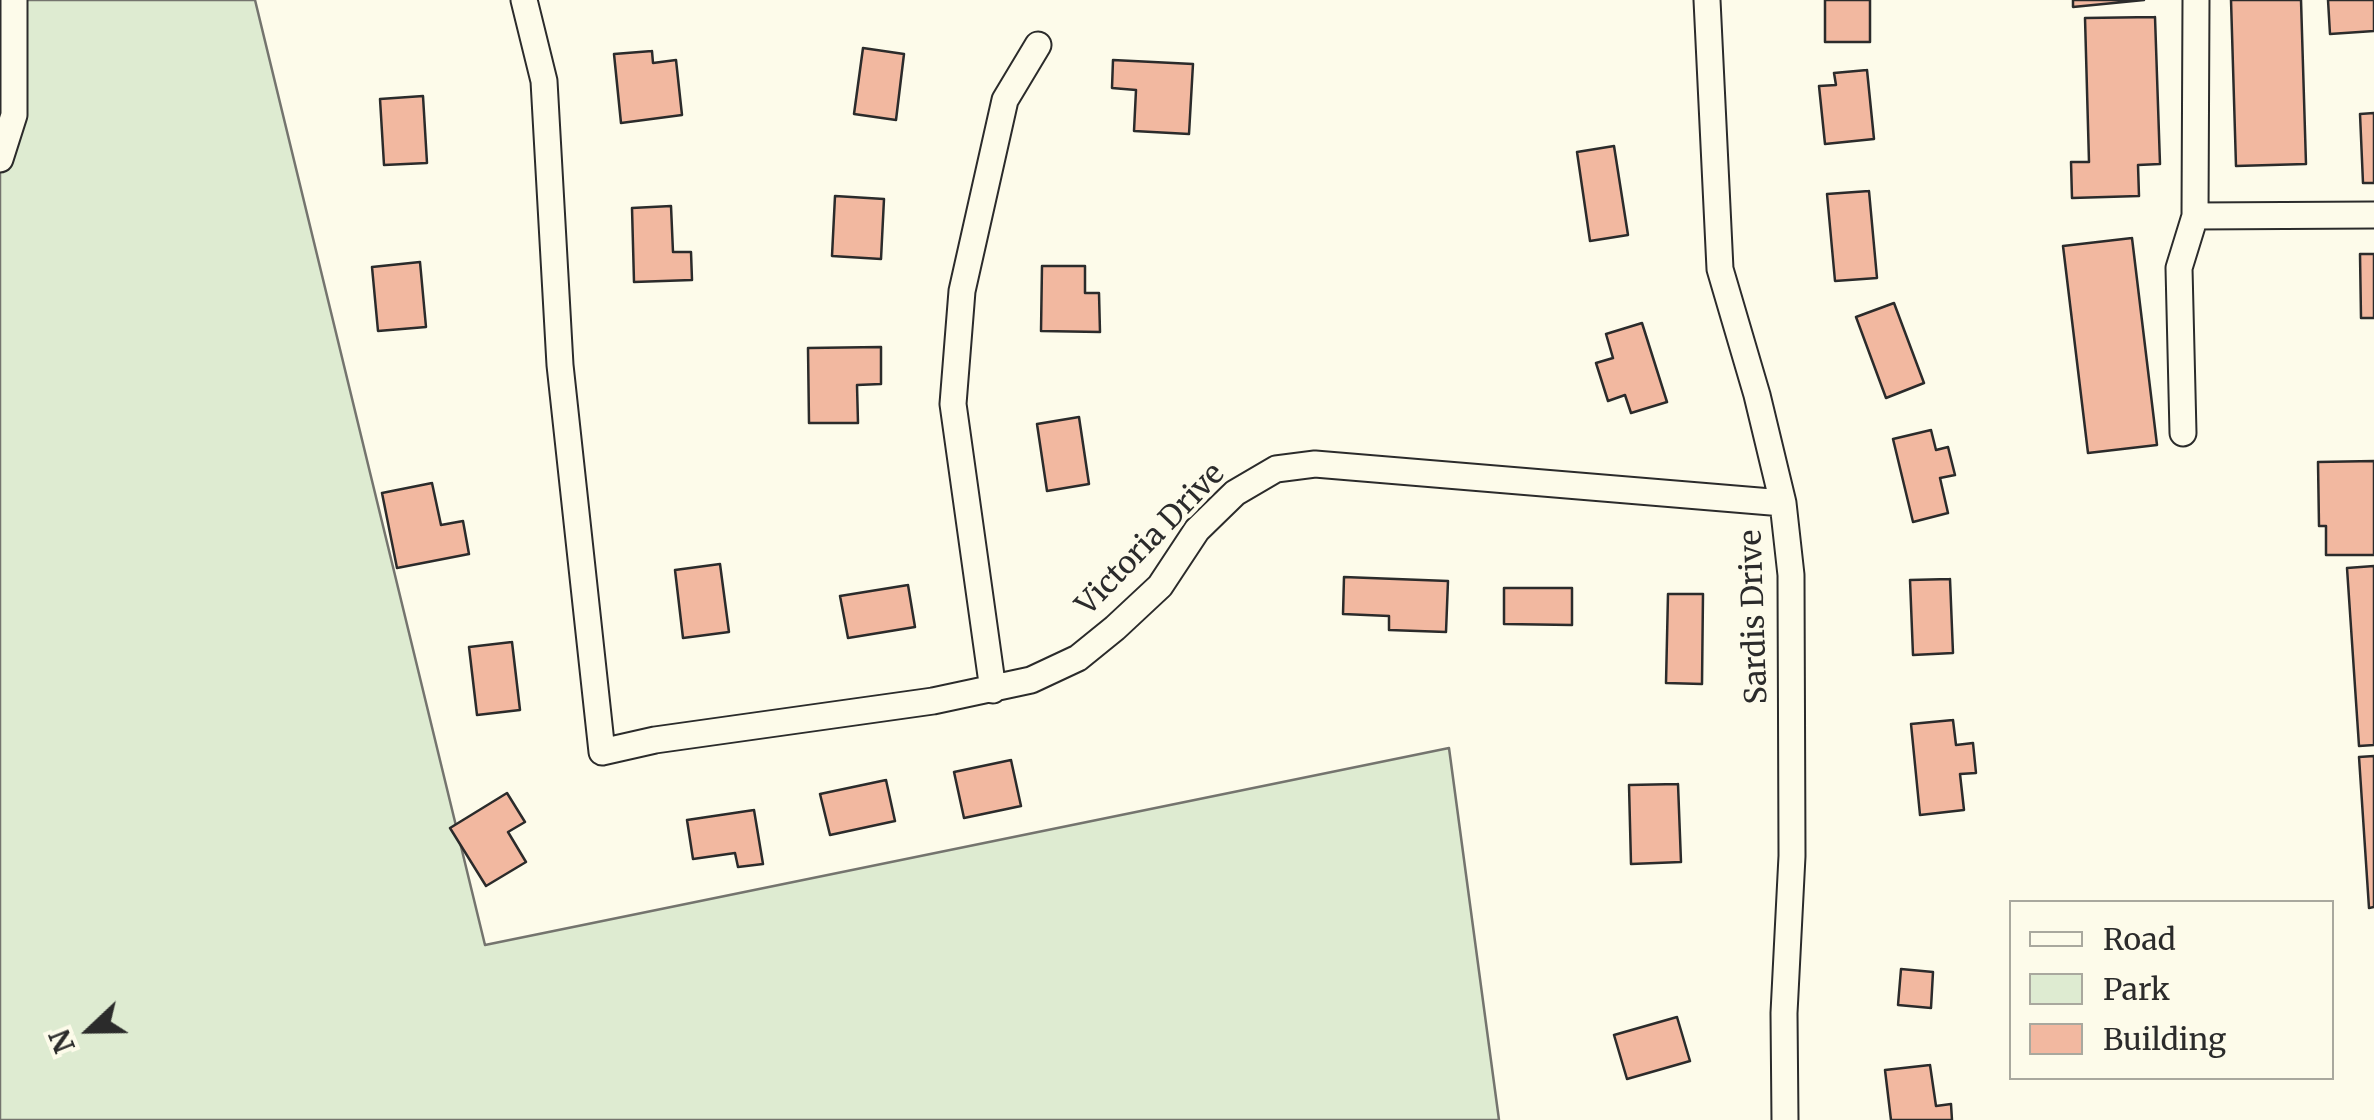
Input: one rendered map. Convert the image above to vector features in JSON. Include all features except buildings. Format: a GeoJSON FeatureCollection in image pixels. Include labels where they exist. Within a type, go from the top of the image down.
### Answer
{"type":"FeatureCollection","features":[{"type":"Feature","properties":{"kind":"street"},"geometry":{"type":"LineString","coordinates":[[0,159],[14,115],[14,0]]}},
{"type":"Feature","properties":{"kind":"street","name":"Victoria Drive"},"geometry":{"type":"LineString","coordinates":[[524,0],[544,81],[560,364],[602,752],[656,740],[993,690],[1031,680],[1078,658],[1160,586],[1197,530],[1235,493],[1276,469],[1314,464],[1783,503]]}},
{"type":"Feature","properties":{"kind":"street","name":"Sardis Drive"},"geometry":{"type":"LineString","coordinates":[[1707,0],[1720,269],[1783,503],[1791,575],[1792,856],[1784,1013],[1785,1120]]}},
{"type":"Feature","properties":{"kind":"street"},"geometry":{"type":"LineString","coordinates":[[2182,433],[2179,268],[2195,216],[2196,0]]}},
{"type":"Feature","properties":{"kind":"street"},"geometry":{"type":"LineString","coordinates":[[993,690],[953,404],[962,290],[1005,100],[1038,46]]}},
{"type":"Feature","properties":{"kind":"street"},"geometry":{"type":"LineString","coordinates":[[2195,216],[2374,216]]}},
{"type":"Feature","properties":{"kind":"green space"},"geometry":{"type":"Polygon","coordinates":[[[0,0],[255,0],[485,945],[1449,748],[1499,1120],[0,1120],[0,0]]]}}]}
